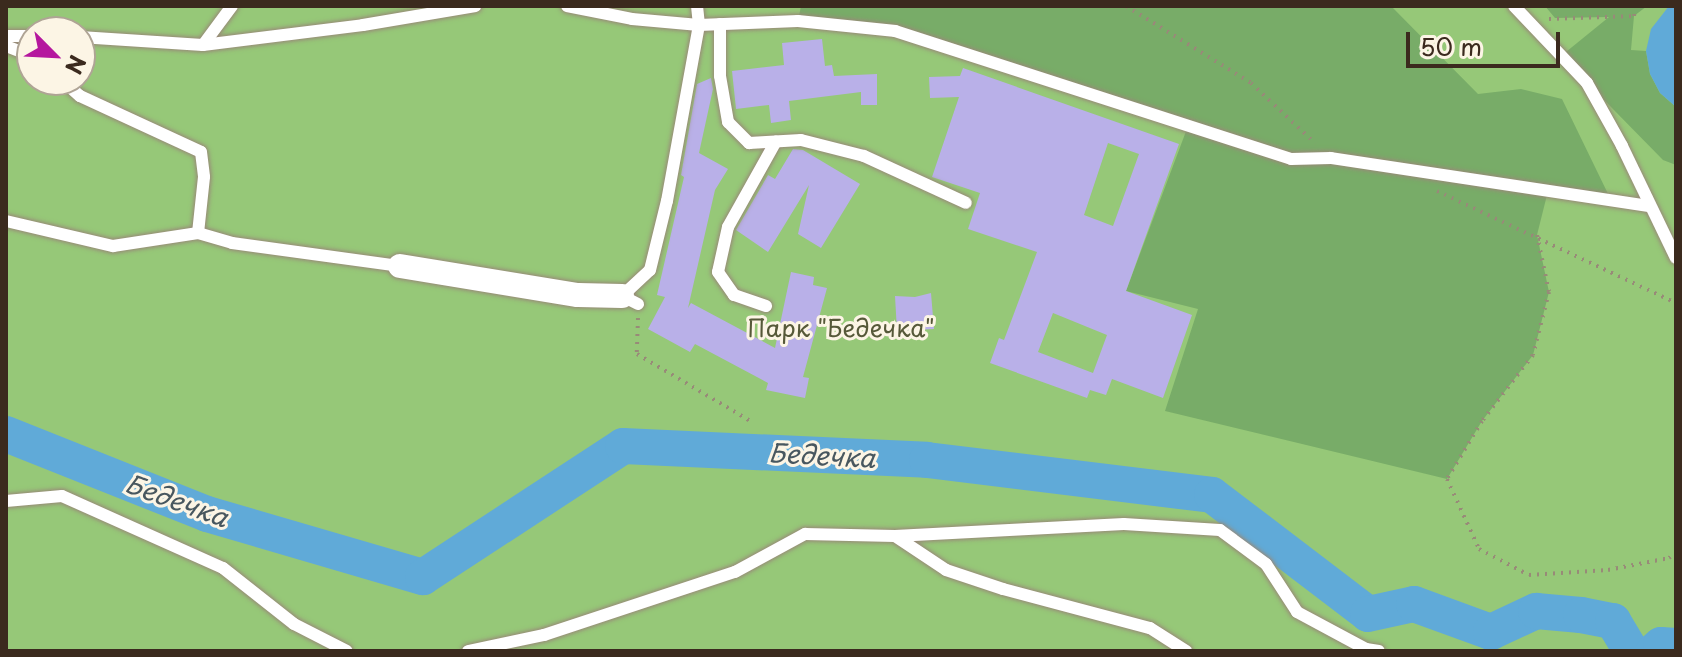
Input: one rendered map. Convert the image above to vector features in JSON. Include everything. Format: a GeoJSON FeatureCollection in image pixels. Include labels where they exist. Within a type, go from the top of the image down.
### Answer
{"type":"FeatureCollection","features":[{"type":"Feature","properties":{"kind":"street"},"geometry":{"type":"LineString","coordinates":[[400,266],[578,295],[630,300]]}},
{"type":"Feature","properties":{"kind":"lane"},"geometry":{"type":"LineString","coordinates":[[203,45],[232,6]]}},
{"type":"Feature","properties":{"kind":"lane"},"geometry":{"type":"LineString","coordinates":[[96,38],[203,45],[363,25],[475,6]]}},
{"type":"Feature","properties":{"kind":"lane"},"geometry":{"type":"LineString","coordinates":[[567,6],[632,19],[699,25],[798,21],[895,31],[1291,159],[1331,158],[1649,206]]}},
{"type":"Feature","properties":{"kind":"lane"},"geometry":{"type":"LineString","coordinates":[[630,300],[650,270],[667,201],[699,25],[697,6]]}},
{"type":"Feature","properties":{"kind":"lane"},"geometry":{"type":"LineString","coordinates":[[1514,6],[1587,83],[1622,146],[1676,258]]}},
{"type":"Feature","properties":{"kind":"lane"},"geometry":{"type":"LineString","coordinates":[[720,24],[720,76],[728,122],[749,143],[801,140],[864,156],[966,203]]}},
{"type":"Feature","properties":{"kind":"lane"},"geometry":{"type":"LineString","coordinates":[[80,96],[201,152],[204,177],[198,233]]}},
{"type":"Feature","properties":{"kind":"lane"},"geometry":{"type":"LineString","coordinates":[[766,306],[734,295],[718,272],[728,227],[776,141]]}},
{"type":"Feature","properties":{"kind":"lane"},"geometry":{"type":"LineString","coordinates":[[6,221],[113,246],[198,233],[232,243],[400,266]]}},
{"type":"Feature","properties":{"kind":"lane"},"geometry":{"type":"LineString","coordinates":[[6,501],[62,496],[223,568],[294,624],[347,651]]}},
{"type":"Feature","properties":{"kind":"lane"},"geometry":{"type":"LineString","coordinates":[[468,651],[544,635],[735,572],[805,534],[895,536],[1124,524],[1220,530],[1266,564],[1297,612],[1366,649],[1379,651]]}},
{"type":"Feature","properties":{"kind":"lane"},"geometry":{"type":"LineString","coordinates":[[895,536],[946,570],[1003,589],[1150,628],[1186,651]]}},
{"type":"Feature","properties":{"kind":"path"},"geometry":{"type":"LineString","coordinates":[[1126,6],[1251,83],[1331,158]]}},
{"type":"Feature","properties":{"kind":"path"},"geometry":{"type":"LineString","coordinates":[[1526,19],[1634,16],[1635,6]]}},
{"type":"Feature","properties":{"kind":"path"},"geometry":{"type":"LineString","coordinates":[[1426,186],[1537,235],[1676,303]]}},
{"type":"Feature","properties":{"kind":"path"},"geometry":{"type":"LineString","coordinates":[[1537,235],[1549,292],[1533,355],[1482,421],[1447,479],[1479,549],[1529,575],[1608,570],[1676,555]]}},
{"type":"Feature","properties":{"kind":"path"},"geometry":{"type":"LineString","coordinates":[[630,300],[637,354],[752,422]]}},
{"type":"Feature","properties":{"kind":"green space","name":"Парк \"Бедечка\""},"geometry":{"type":"Polygon","coordinates":[[[6,6],[1676,6],[1676,651],[6,651],[6,6]]]}},
{"type":"Feature","properties":{"kind":"green space"},"geometry":{"type":"Polygon","coordinates":[[[801,6],[1391,6],[1478,94],[1521,89],[1562,99],[1611,200],[1548,191],[1537,235],[1549,292],[1533,355],[1482,421],[1447,479],[1165,411],[1198,309],[1126,291],[1188,126],[895,31],[798,21],[801,6]]]}},
{"type":"Feature","properties":{"kind":"green space"},"geometry":{"type":"Polygon","coordinates":[[[1545,6],[1647,6],[1634,16],[1631,50],[1646,51],[1650,74],[1660,93],[1676,107],[1676,165],[1663,160],[1561,56],[1609,17],[1555,18],[1545,6]]]}},
{"type":"Feature","properties":{"kind":"water"},"geometry":{"type":"Polygon","coordinates":[[[1669,6],[1676,6],[1676,107],[1660,93],[1650,74],[1646,51],[1651,29],[1669,6]]]}},
{"type":"Feature","properties":{"kind":"building"},"geometry":{"type":"Polygon","coordinates":[[[822,39],[825,66],[832,65],[834,76],[877,74],[877,105],[861,105],[861,92],[789,101],[791,120],[771,123],[769,105],[736,109],[732,71],[784,65],[782,43],[822,39]]]}},
{"type":"Feature","properties":{"kind":"building"},"geometry":{"type":"Polygon","coordinates":[[[963,68],[1179,144],[1126,291],[1192,315],[1163,398],[1112,379],[1106,395],[1090,390],[1087,398],[990,363],[999,338],[1004,340],[1037,252],[968,229],[980,193],[932,177],[959,97],[930,98],[929,77],[960,76],[963,68]],[[1108,143],[1084,215],[1113,226],[1139,154],[1108,143]],[[1053,313],[1038,352],[1093,373],[1107,335],[1053,313]]]}},
{"type":"Feature","properties":{"kind":"building"},"geometry":{"type":"Polygon","coordinates":[[[711,78],[713,89],[699,153],[728,169],[715,190],[688,308],[691,303],[775,348],[791,272],[814,277],[813,285],[827,288],[803,377],[809,378],[805,398],[766,390],[768,383],[695,344],[690,352],[648,329],[665,297],[657,295],[684,177],[681,175],[697,84],[711,78]]]}},
{"type":"Feature","properties":{"kind":"building"},"geometry":{"type":"Polygon","coordinates":[[[793,149],[803,150],[860,184],[821,248],[798,234],[809,185],[768,252],[736,230],[768,175],[775,179],[793,149]]]}},
{"type":"Feature","properties":{"kind":"building"},"geometry":{"type":"Polygon","coordinates":[[[931,293],[934,329],[897,331],[895,296],[915,297],[931,293]]]}},
{"type":"Feature","properties":{"kind":"waterway","name":"Бедечка"},"geometry":{"type":"LineString","coordinates":[[6,434],[207,514],[423,577],[623,446],[927,460],[1212,495],[1368,614],[1414,604],[1491,632],[1536,611],[1581,615],[1613,621],[1631,651]]}},
{"type":"Feature","properties":{"kind":"waterway","name":"Бедечка"},"geometry":{"type":"LineString","coordinates":[[1654,651],[1661,645],[1676,646]]}}]}
